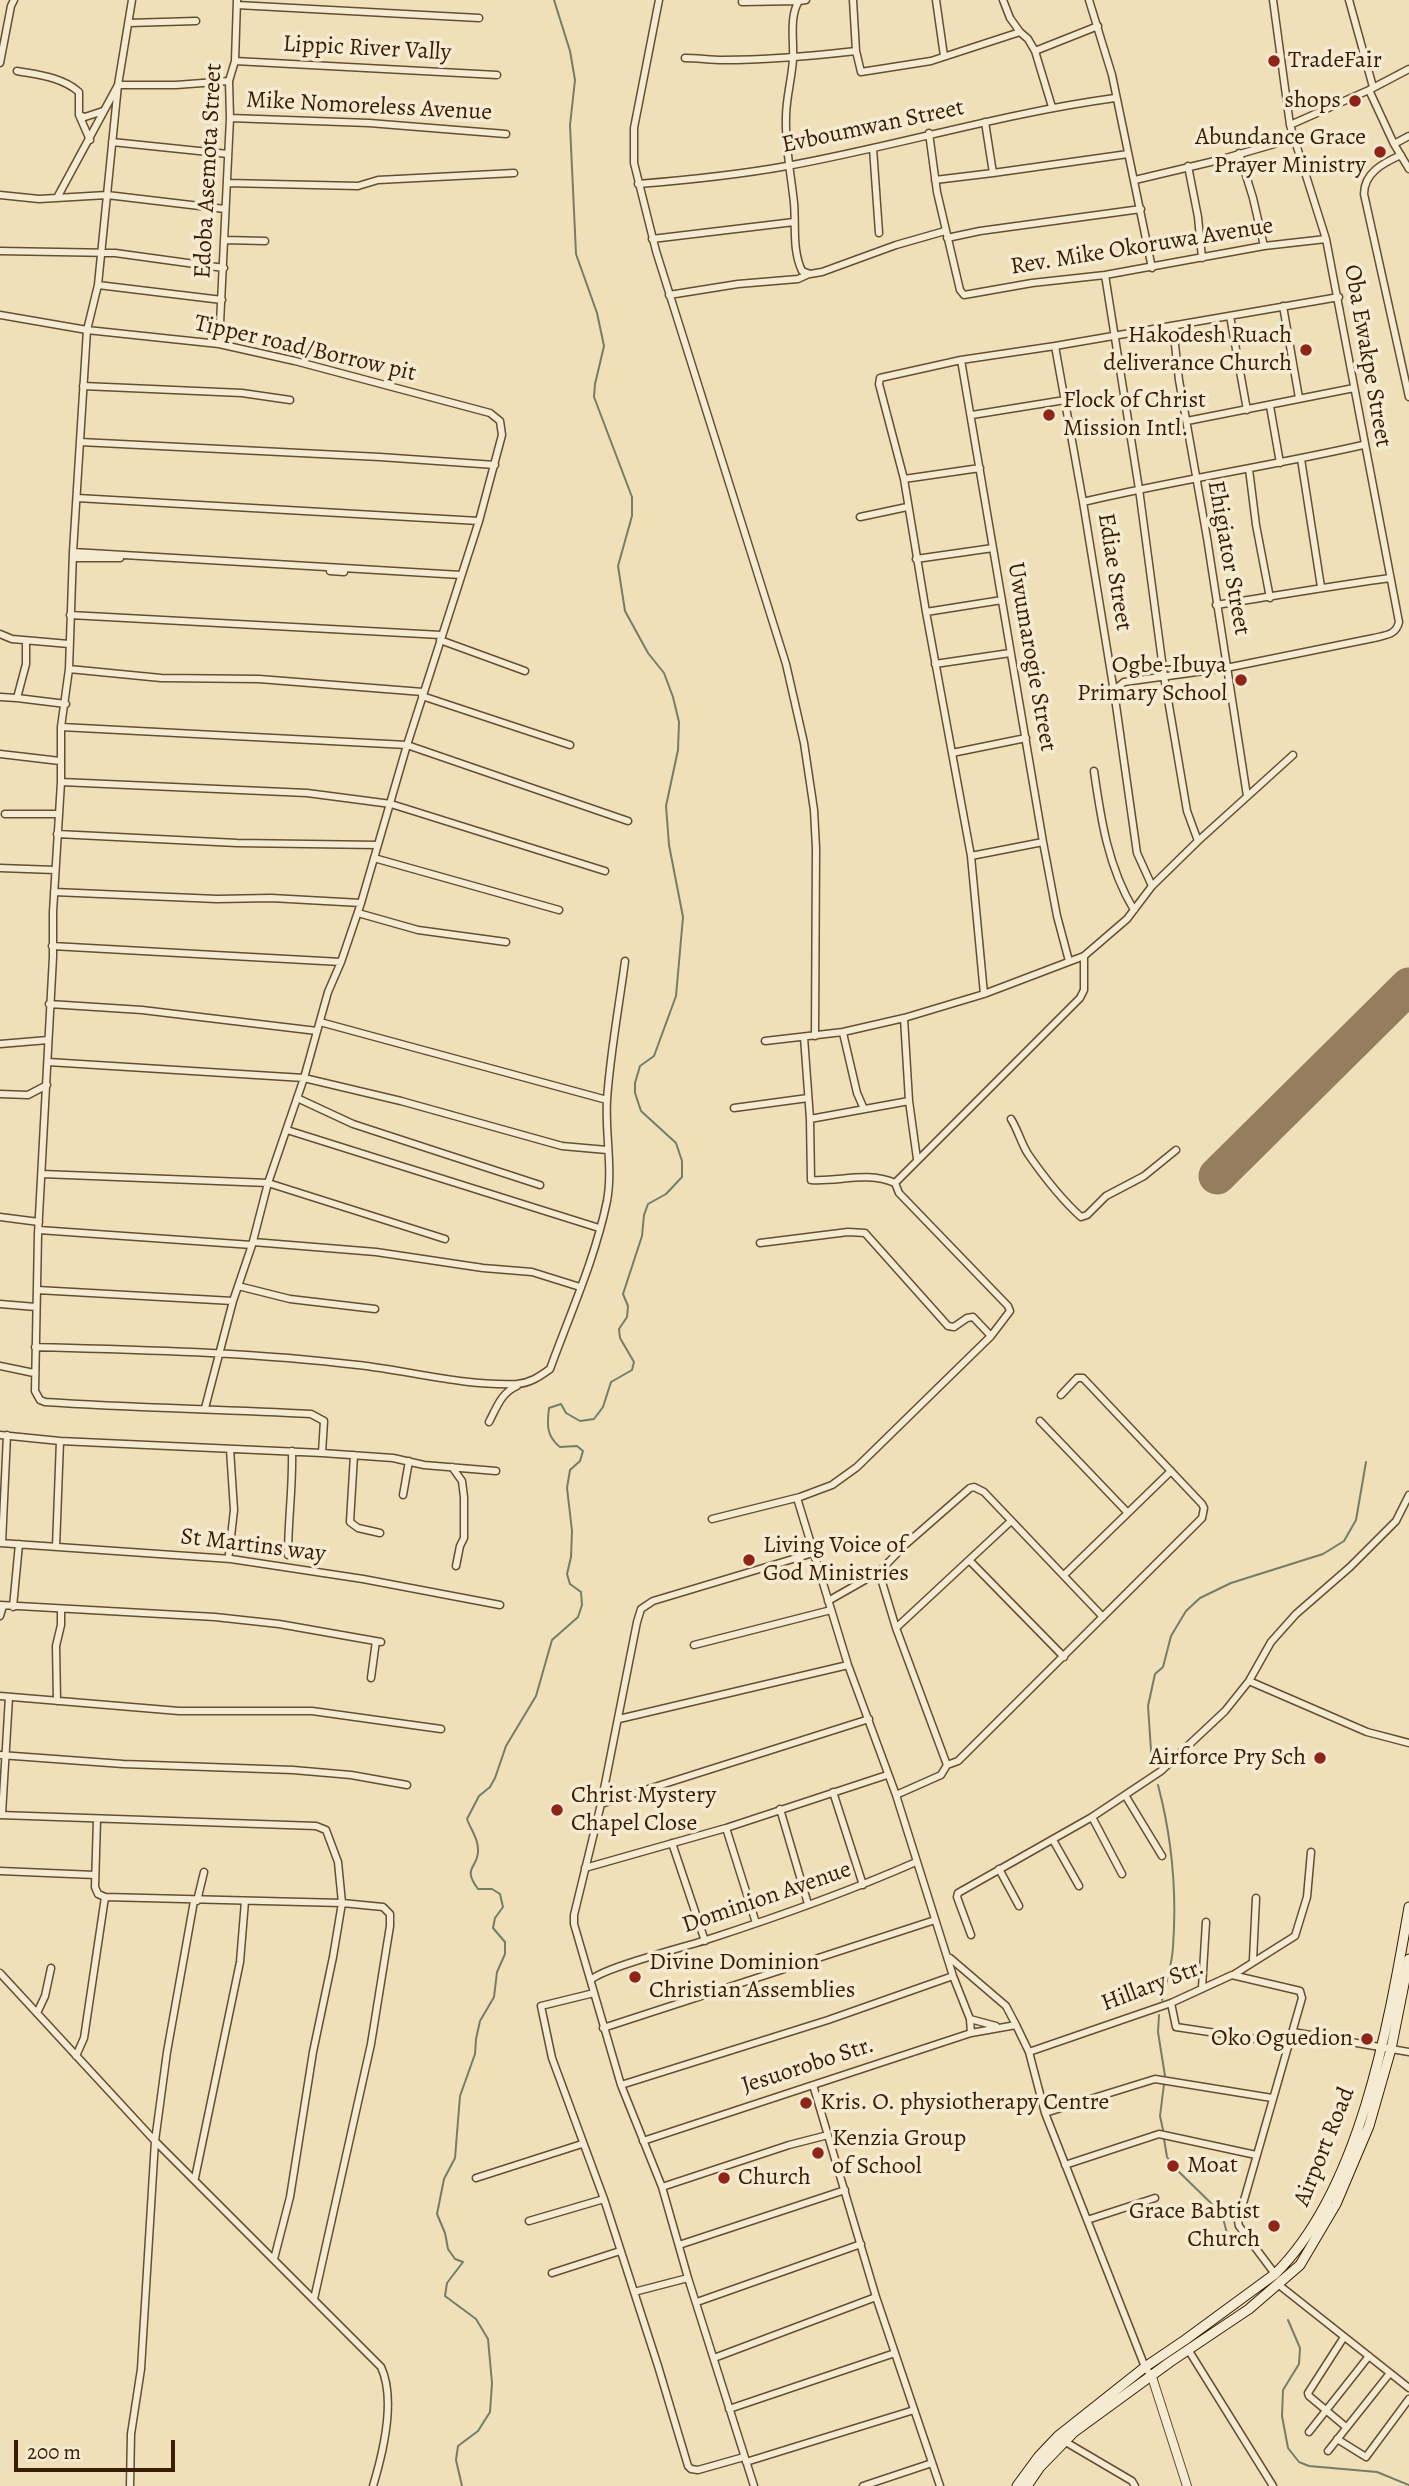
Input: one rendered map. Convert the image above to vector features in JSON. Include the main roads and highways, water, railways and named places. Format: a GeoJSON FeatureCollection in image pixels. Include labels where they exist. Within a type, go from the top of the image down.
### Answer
{"type":"FeatureCollection","features":[{"type":"Feature","properties":{"kind":"main road","name":"Airport Road"},"geometry":{"type":"LineString","coordinates":[[1017,2486],[1058,2436],[1144,2367],[1275,2274],[1289,2261],[1310,2231],[1328,2200],[1361,2122],[1386,2048],[1409,1907]]}},
{"type":"Feature","properties":{"kind":"main road","name":"Airport Road"},"geometry":{"type":"LineString","coordinates":[[1027,2486],[1063,2441],[1249,2309],[1300,2265],[1336,2204],[1369,2126],[1409,1959]]}},
{"type":"Feature","properties":{"kind":"waterway"},"geometry":{"type":"LineString","coordinates":[[462,2486],[456,2460],[458,2446],[478,2431],[490,2412],[492,2383],[488,2339],[476,2319],[445,2296],[447,2283],[463,2262],[455,2259],[448,2249],[437,2214],[444,2179],[455,2158],[460,2096],[475,2054],[480,2021],[494,1997],[497,1972],[505,1954],[505,1942],[493,1928],[495,1918],[503,1907],[500,1894],[492,1889],[478,1889],[471,1876],[478,1848],[467,1819],[479,1796],[490,1787],[506,1746],[536,1696],[552,1640],[578,1617],[582,1605],[581,1592],[570,1584],[567,1574],[572,1531],[567,1488],[570,1470],[580,1461],[583,1451],[577,1446],[560,1447],[555,1443],[548,1429],[549,1408],[561,1404],[566,1413],[580,1421],[594,1419],[603,1407],[611,1382],[632,1370],[634,1362],[620,1338],[619,1329],[627,1317],[628,1306],[623,1294],[642,1236],[648,1204],[666,1194],[682,1177],[682,1161],[676,1143],[641,1111],[635,1093],[640,1066],[654,1056],[676,996],[683,917],[669,845],[666,806],[678,750],[679,722],[664,673],[648,653],[625,611],[618,566],[632,516],[632,497],[594,397],[604,346],[597,313],[576,254],[570,125],[575,80],[570,51],[554,0]]}},
{"type":"Feature","properties":{"kind":"waterway"},"geometry":{"type":"LineString","coordinates":[[1152,1765],[1148,1706],[1155,1674],[1163,1667],[1171,1636],[1186,1611],[1200,1598],[1231,1583],[1323,1554],[1344,1541],[1356,1520],[1366,1462]]}},
{"type":"Feature","properties":{"kind":"waterway"},"geometry":{"type":"LineString","coordinates":[[1158,1785],[1170,1845],[1174,1906],[1172,1954],[1162,2000]]}},
{"type":"Feature","properties":{"kind":"waterway"},"geometry":{"type":"LineString","coordinates":[[1159,2015],[1158,2032],[1165,2076]]}},
{"type":"Feature","properties":{"kind":"waterway"},"geometry":{"type":"LineString","coordinates":[[1163,2130],[1160,2116],[1164,2084]]}},
{"type":"Feature","properties":{"kind":"waterway"},"geometry":{"type":"LineString","coordinates":[[1164,2139],[1167,2157],[1216,2208],[1228,2237]]}},
{"type":"Feature","properties":{"kind":"waterway"},"geometry":{"type":"LineString","coordinates":[[1288,2320],[1300,2348],[1299,2364],[1283,2390],[1282,2416],[1288,2448],[1299,2462],[1309,2466],[1377,2472],[1409,2485]]}},
{"type":"Feature","properties":{"kind":"place","name":"TradeFair"},"geometry":{"type":"Point","coordinates":[1274,61]}},
{"type":"Feature","properties":{"kind":"place","name":"shops"},"geometry":{"type":"Point","coordinates":[1355,101]}},
{"type":"Feature","properties":{"kind":"place","name":"Abundance Grace Prayer Ministry"},"geometry":{"type":"Point","coordinates":[1380,152]}},
{"type":"Feature","properties":{"kind":"place","name":"Hakodesh Ruach deliverance Church"},"geometry":{"type":"Point","coordinates":[1306,350]}},
{"type":"Feature","properties":{"kind":"place","name":"Flock of Christ Mission Intl."},"geometry":{"type":"Point","coordinates":[1049,415]}},
{"type":"Feature","properties":{"kind":"place","name":"Ogbe-Ibuya Primary School"},"geometry":{"type":"Point","coordinates":[1241,680]}},
{"type":"Feature","properties":{"kind":"place","name":"Living Voice of God Ministries"},"geometry":{"type":"Point","coordinates":[749,1560]}},
{"type":"Feature","properties":{"kind":"place","name":"Airforce Pry Sch"},"geometry":{"type":"Point","coordinates":[1320,1758]}},
{"type":"Feature","properties":{"kind":"place","name":"Christ Mystery Chapel Close"},"geometry":{"type":"Point","coordinates":[557,1810]}},
{"type":"Feature","properties":{"kind":"place","name":"Divine Dominion Christian Assemblies"},"geometry":{"type":"Point","coordinates":[635,1977]}},
{"type":"Feature","properties":{"kind":"place","name":"Oko Oguedion"},"geometry":{"type":"Point","coordinates":[1367,2039]}},
{"type":"Feature","properties":{"kind":"place","name":"Kris. O. physiotherapy Centre"},"geometry":{"type":"Point","coordinates":[806,2103]}},
{"type":"Feature","properties":{"kind":"place","name":"Kenzia Group of School"},"geometry":{"type":"Point","coordinates":[818,2153]}},
{"type":"Feature","properties":{"kind":"place","name":"Moat"},"geometry":{"type":"Point","coordinates":[1173,2166]}},
{"type":"Feature","properties":{"kind":"place","name":"Church"},"geometry":{"type":"Point","coordinates":[724,2178]}},
{"type":"Feature","properties":{"kind":"place","name":"Grace Babtist Church"},"geometry":{"type":"Point","coordinates":[1274,2226]}}]}
